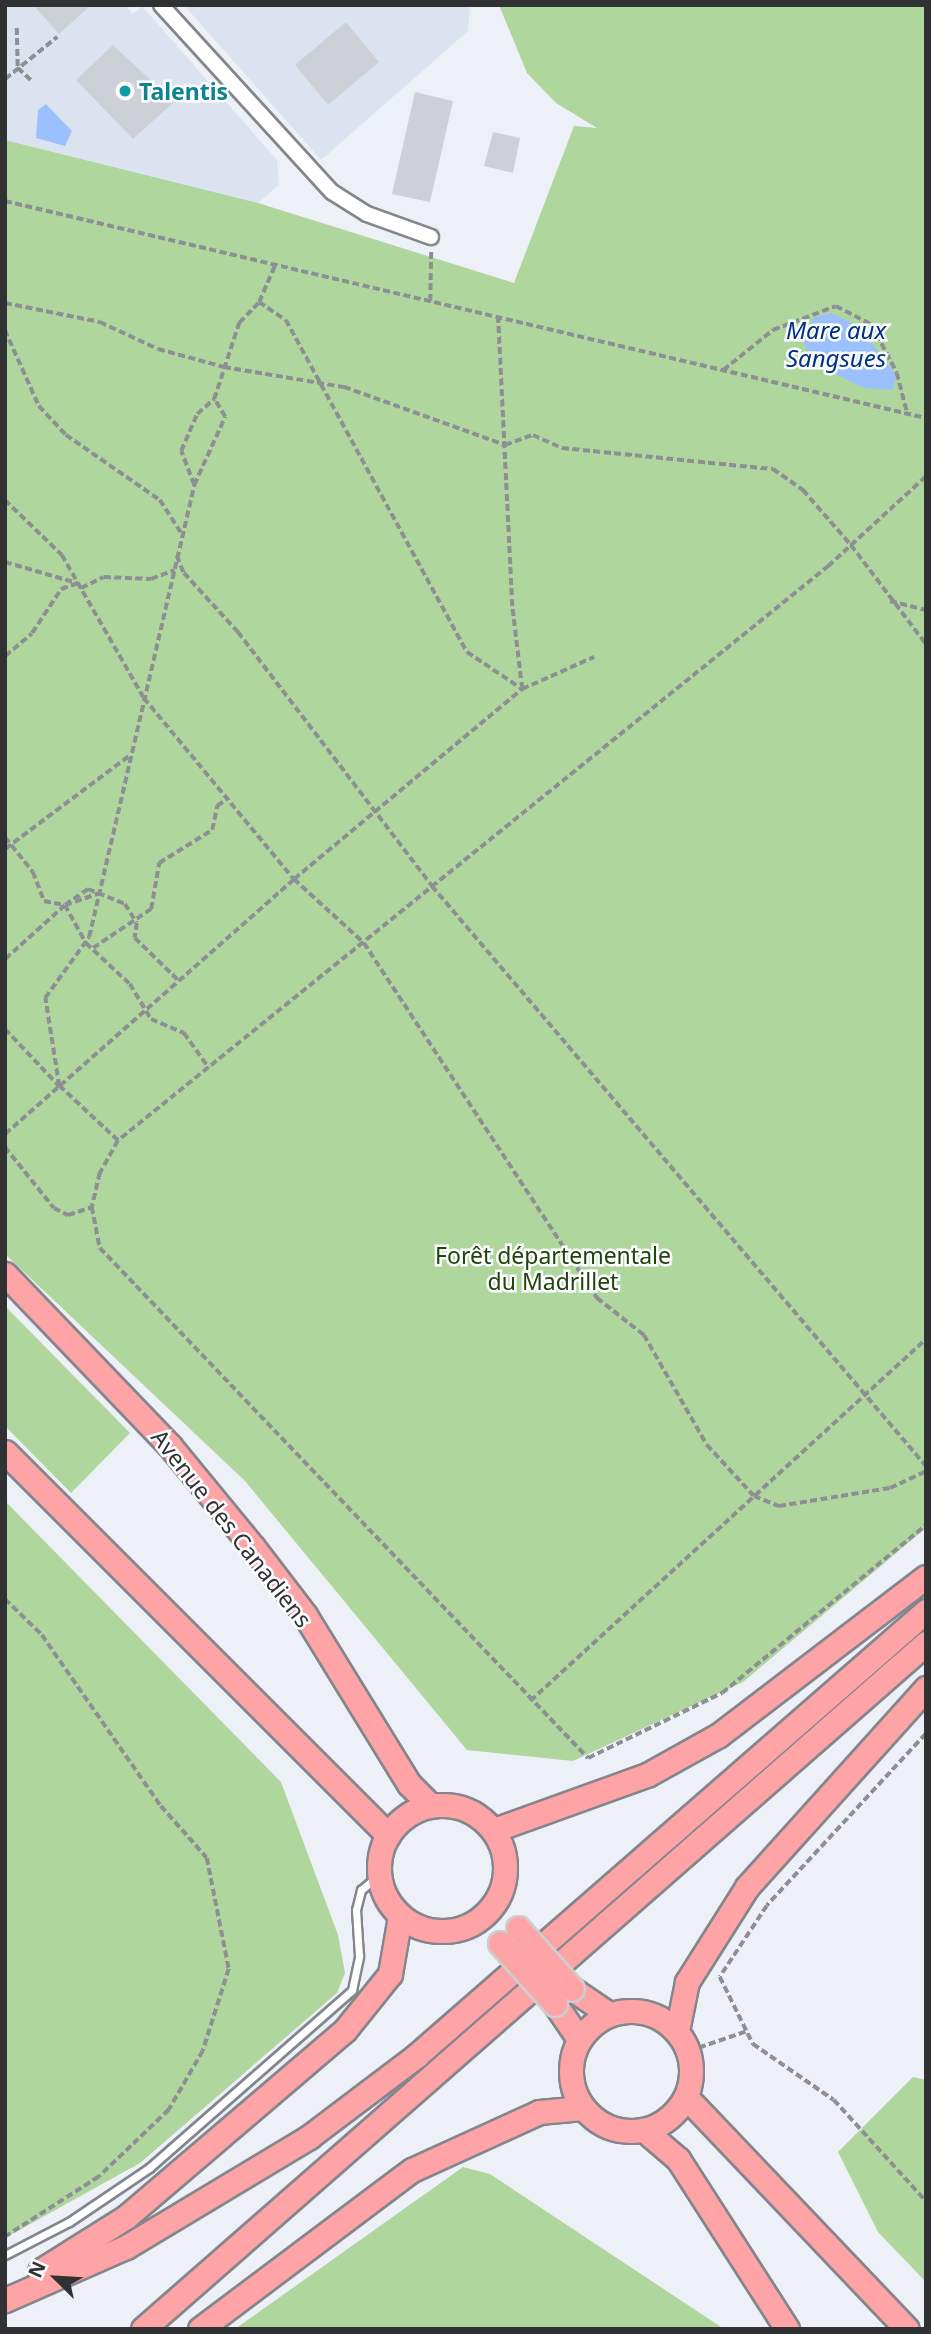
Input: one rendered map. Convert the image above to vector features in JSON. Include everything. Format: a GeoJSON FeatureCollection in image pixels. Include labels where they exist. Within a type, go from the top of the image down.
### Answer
{"type":"FeatureCollection","features":[{"type":"Feature","properties":{"kind":"highway","name":"Avenue des Canadiens"},"geometry":{"type":"LineString","coordinates":[[5,1274],[170,1446],[253,1547],[304,1615],[409,1784],[430,1805]]}},
{"type":"Feature","properties":{"kind":"highway"},"geometry":{"type":"LineString","coordinates":[[5,1452],[388,1835]]}},
{"type":"Feature","properties":{"kind":"highway"},"geometry":{"type":"LineString","coordinates":[[494,1830],[647,1775],[719,1735],[926,1577]]}},
{"type":"Feature","properties":{"kind":"highway"},"geometry":{"type":"LineString","coordinates":[[5,2300],[126,2247],[309,2137],[416,2056],[926,1611]]}},
{"type":"Feature","properties":{"kind":"highway"},"geometry":{"type":"LineString","coordinates":[[143,2329],[926,1643]]}},
{"type":"Feature","properties":{"kind":"highway"},"geometry":{"type":"LineString","coordinates":[[677,2031],[687,1982],[747,1887],[926,1688]]}},
{"type":"Feature","properties":{"kind":"highway"},"geometry":{"type":"LineString","coordinates":[[5,2289],[126,2217],[345,2030],[390,1974],[400,1916],[379,1875],[388,1835],[430,1805],[466,1809],[494,1830],[506,1867],[495,1903],[475,1923]]}},
{"type":"Feature","properties":{"kind":"highway"},"geometry":{"type":"LineString","coordinates":[[495,1903],[509,1936],[564,1997],[579,2039],[571,2074],[583,2108],[610,2128],[644,2130],[676,2112],[686,2097],[689,2051],[677,2031],[645,2012],[609,2014],[564,1997]]}},
{"type":"Feature","properties":{"kind":"highway"},"geometry":{"type":"LineString","coordinates":[[400,1916],[436,1931],[475,1923],[509,1936]]}},
{"type":"Feature","properties":{"kind":"highway"},"geometry":{"type":"LineString","coordinates":[[579,2039],[609,2014]]}},
{"type":"Feature","properties":{"kind":"highway"},"geometry":{"type":"LineString","coordinates":[[686,2097],[907,2329]]}},
{"type":"Feature","properties":{"kind":"highway"},"geometry":{"type":"LineString","coordinates":[[200,2329],[412,2170],[539,2112],[583,2108]]}},
{"type":"Feature","properties":{"kind":"highway"},"geometry":{"type":"LineString","coordinates":[[644,2130],[678,2159],[787,2329]]}},
{"type":"Feature","properties":{"kind":"street"},"geometry":{"type":"LineString","coordinates":[[161,5],[332,192],[367,214],[430,237]]}},
{"type":"Feature","properties":{"kind":"lane"},"geometry":{"type":"LineString","coordinates":[[5,2255],[69,2222],[149,2168],[352,1990],[359,1956],[356,1910],[361,1891],[379,1875]]}},
{"type":"Feature","properties":{"kind":"path"},"geometry":{"type":"LineString","coordinates":[[17,28],[18,68],[33,82]]}},
{"type":"Feature","properties":{"kind":"path"},"geometry":{"type":"LineString","coordinates":[[5,79],[58,37]]}},
{"type":"Feature","properties":{"kind":"path"},"geometry":{"type":"LineString","coordinates":[[5,201],[926,418]]}},
{"type":"Feature","properties":{"kind":"path"},"geometry":{"type":"LineString","coordinates":[[430,237],[430,301]]}},
{"type":"Feature","properties":{"kind":"path"},"geometry":{"type":"LineString","coordinates":[[194,485],[181,451],[197,414],[214,399],[239,323],[259,302],[275,265]]}},
{"type":"Feature","properties":{"kind":"path"},"geometry":{"type":"LineString","coordinates":[[259,302],[286,320],[467,652],[522,690]]}},
{"type":"Feature","properties":{"kind":"path"},"geometry":{"type":"LineString","coordinates":[[5,303],[100,322],[158,349],[224,368],[323,388],[344,387],[505,445],[533,435],[562,448],[773,469],[803,490],[851,545],[889,600],[926,643]]}},
{"type":"Feature","properties":{"kind":"path"},"geometry":{"type":"LineString","coordinates":[[723,370],[773,330],[836,306],[872,325],[897,373],[907,413]]}},
{"type":"Feature","properties":{"kind":"path"},"geometry":{"type":"LineString","coordinates":[[498,317],[512,606],[522,690]]}},
{"type":"Feature","properties":{"kind":"path"},"geometry":{"type":"LineString","coordinates":[[5,330],[39,406],[94,456],[160,500],[183,534]]}},
{"type":"Feature","properties":{"kind":"path"},"geometry":{"type":"LineString","coordinates":[[60,1086],[45,998],[86,943],[194,485],[225,417],[214,399]]}},
{"type":"Feature","properties":{"kind":"path"},"geometry":{"type":"LineString","coordinates":[[926,477],[851,545],[118,1141],[100,1173],[92,1207],[100,1248],[530,1701],[588,1758],[722,1693],[926,1525]]}},
{"type":"Feature","properties":{"kind":"path"},"geometry":{"type":"LineString","coordinates":[[5,500],[62,555],[144,698],[295,879],[364,943],[597,1298],[644,1335],[707,1445],[754,1496],[779,1506],[890,1488],[926,1468],[432,886],[238,632],[184,573],[177,556]]}},
{"type":"Feature","properties":{"kind":"path"},"geometry":{"type":"LineString","coordinates":[[5,562],[78,583]]}},
{"type":"Feature","properties":{"kind":"path"},"geometry":{"type":"LineString","coordinates":[[81,588],[104,577],[151,579],[174,569]]}},
{"type":"Feature","properties":{"kind":"path"},"geometry":{"type":"LineString","coordinates":[[5,656],[32,633],[61,589],[78,583]]}},
{"type":"Feature","properties":{"kind":"path"},"geometry":{"type":"LineString","coordinates":[[889,600],[926,610]]}},
{"type":"Feature","properties":{"kind":"path"},"geometry":{"type":"LineString","coordinates":[[5,1134],[295,879],[522,690],[594,657]]}},
{"type":"Feature","properties":{"kind":"path"},"geometry":{"type":"LineString","coordinates":[[7,848],[131,754]]}},
{"type":"Feature","properties":{"kind":"path"},"geometry":{"type":"LineString","coordinates":[[5,782],[5,789]]}},
{"type":"Feature","properties":{"kind":"path"},"geometry":{"type":"LineString","coordinates":[[93,948],[151,909],[159,863],[212,830],[217,806],[228,798]]}},
{"type":"Feature","properties":{"kind":"path"},"geometry":{"type":"LineString","coordinates":[[5,837],[7,848],[33,872],[44,901],[65,905],[99,893]]}},
{"type":"Feature","properties":{"kind":"path"},"geometry":{"type":"LineString","coordinates":[[5,959],[65,905],[88,889],[115,897],[134,918],[135,938],[179,981]]}},
{"type":"Feature","properties":{"kind":"path"},"geometry":{"type":"LineString","coordinates":[[65,905],[86,943],[130,984],[145,1011],[159,1025],[184,1033],[209,1068]]}},
{"type":"Feature","properties":{"kind":"path"},"geometry":{"type":"LineString","coordinates":[[5,1029],[118,1141]]}},
{"type":"Feature","properties":{"kind":"path"},"geometry":{"type":"LineString","coordinates":[[5,1147],[54,1208],[68,1215],[92,1207]]}},
{"type":"Feature","properties":{"kind":"path"},"geometry":{"type":"LineString","coordinates":[[530,1701],[926,1339]]}},
{"type":"Feature","properties":{"kind":"path"},"geometry":{"type":"LineString","coordinates":[[5,1599],[42,1635],[161,1806],[207,1858],[229,1969],[203,2051],[169,2110],[99,2177],[5,2237]]}},
{"type":"Feature","properties":{"kind":"path"},"geometry":{"type":"LineString","coordinates":[[926,1734],[767,1906],[720,1976],[753,2044],[834,2100],[926,2201]]}},
{"type":"Feature","properties":{"kind":"path"},"geometry":{"type":"LineString","coordinates":[[689,2051],[747,2031]]}},
{"type":"Feature","properties":{"kind":"shaded area"},"geometry":{"type":"Polygon","coordinates":[[[5,5],[125,5],[133,14],[142,6],[277,160],[279,185],[258,203],[5,140],[5,5]]]}},
{"type":"Feature","properties":{"kind":"shaded area"},"geometry":{"type":"Polygon","coordinates":[[[184,5],[470,5],[468,31],[321,160],[184,5]]]}},
{"type":"Feature","properties":{"kind":"green space","name":"Forêt départementale du Madrillet"},"geometry":{"type":"Polygon","coordinates":[[[499,5],[926,5],[926,1528],[743,1682],[573,1761],[467,1750],[245,1481],[5,1254],[5,140],[258,203],[514,283],[574,126],[597,128],[556,103],[527,73],[499,5]]]}},
{"type":"Feature","properties":{"kind":"green space"},"geometry":{"type":"Polygon","coordinates":[[[5,1306],[130,1433],[71,1493],[5,1426],[5,1306]]]}},
{"type":"Feature","properties":{"kind":"green space"},"geometry":{"type":"Polygon","coordinates":[[[5,1501],[281,1782],[338,1935],[345,1973],[337,1993],[140,2163],[5,2238],[5,1501]]]}},
{"type":"Feature","properties":{"kind":"green space"},"geometry":{"type":"Polygon","coordinates":[[[913,2077],[926,2080],[926,2282],[878,2232],[838,2152],[913,2077]]]}},
{"type":"Feature","properties":{"kind":"green space"},"geometry":{"type":"Polygon","coordinates":[[[463,2167],[490,2174],[724,2329],[235,2329],[463,2167]]]}},
{"type":"Feature","properties":{"kind":"water"},"geometry":{"type":"Polygon","coordinates":[[[46,104],[72,131],[65,146],[36,138],[38,110],[46,104]]]}},
{"type":"Feature","properties":{"kind":"water","name":"Mare aux Sangsues"},"geometry":{"type":"Polygon","coordinates":[[[831,313],[859,326],[896,375],[893,390],[864,388],[815,364],[802,340],[814,317],[831,313]]]}},
{"type":"Feature","properties":{"kind":"building"},"geometry":{"type":"Polygon","coordinates":[[[33,5],[91,5],[59,34],[33,5]]]}},
{"type":"Feature","properties":{"kind":"building"},"geometry":{"type":"Polygon","coordinates":[[[346,22],[379,62],[328,105],[295,65],[346,22]]]}},
{"type":"Feature","properties":{"kind":"building","name":"Talentis"},"geometry":{"type":"Polygon","coordinates":[[[113,45],[174,102],[133,139],[76,80],[113,45]]]}},
{"type":"Feature","properties":{"kind":"building"},"geometry":{"type":"Polygon","coordinates":[[[415,92],[453,101],[430,202],[392,194],[415,92]]]}},
{"type":"Feature","properties":{"kind":"building"},"geometry":{"type":"Polygon","coordinates":[[[493,132],[520,138],[513,173],[484,166],[493,132]]]}},
{"type":"Feature","properties":{"kind":"place","name":"Talentis"},"geometry":{"type":"Point","coordinates":[125,91]}}]}
